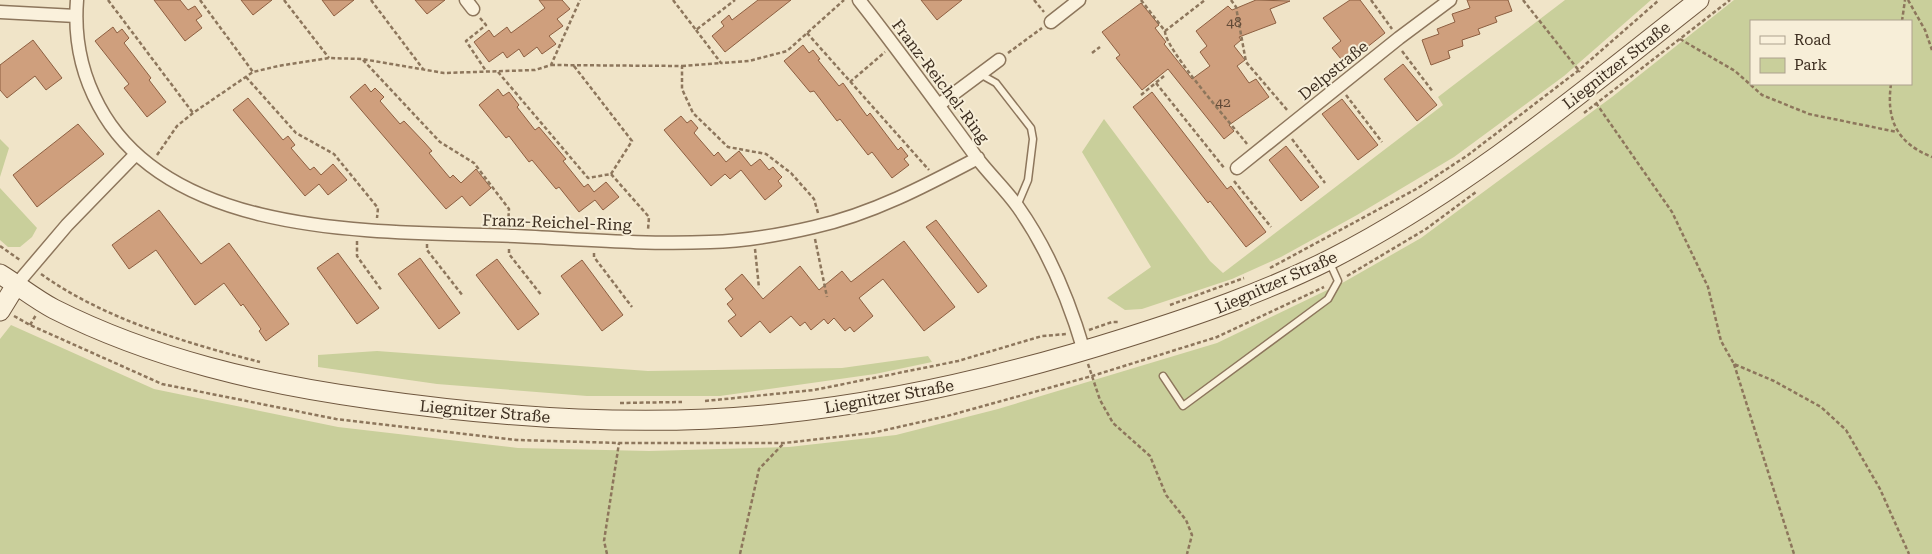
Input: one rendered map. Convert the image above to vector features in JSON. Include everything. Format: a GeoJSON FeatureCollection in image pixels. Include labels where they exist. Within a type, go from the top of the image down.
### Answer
{"type":"FeatureCollection","features":[{"type":"Feature","properties":{"kind":"main road","name":"Liegnitzer Straße"},"geometry":{"type":"LineString","coordinates":[[0,274],[55,309],[121,339],[206,367],[349,396],[422,406],[517,415],[643,420],[775,414],[848,404],[967,382],[1082,342],[1218,308],[1329,260],[1384,230],[1450,190],[1502,154],[1699,0]]}},
{"type":"Feature","properties":{"kind":"main road"},"geometry":{"type":"LineString","coordinates":[[1,310],[16,285]]}},
{"type":"Feature","properties":{"kind":"street","name":"Franz-Reichel-Ring"},"geometry":{"type":"LineString","coordinates":[[77,0],[78,49],[87,84],[109,125],[136,154],[178,182],[220,203],[305,225],[357,230],[648,242],[712,242],[754,238],[817,226],[896,201],[978,158]]}},
{"type":"Feature","properties":{"kind":"street","name":"Franz-Reichel-Ring"},"geometry":{"type":"LineString","coordinates":[[859,0],[940,104],[978,158],[1017,206],[1052,263],[1065,293],[1082,342]]}},
{"type":"Feature","properties":{"kind":"street"},"geometry":{"type":"LineString","coordinates":[[1051,22],[1079,0]]}},
{"type":"Feature","properties":{"kind":"street","name":"Delpstraße"},"geometry":{"type":"LineString","coordinates":[[1233,174],[1296,120],[1450,0]]}},
{"type":"Feature","properties":{"kind":"street"},"geometry":{"type":"LineString","coordinates":[[0,12],[76,16]]}},
{"type":"Feature","properties":{"kind":"street"},"geometry":{"type":"LineString","coordinates":[[940,104],[999,60]]}},
{"type":"Feature","properties":{"kind":"street"},"geometry":{"type":"LineString","coordinates":[[16,285],[79,213],[136,154]]}},
{"type":"Feature","properties":{"kind":"lane"},"geometry":{"type":"LineString","coordinates":[[980,74],[996,83],[1031,128],[1033,140],[1028,180],[1017,206]]}},
{"type":"Feature","properties":{"kind":"lane"},"geometry":{"type":"LineString","coordinates":[[1163,376],[1183,406],[1328,299],[1338,281],[1329,260]]}},
{"type":"Feature","properties":{"kind":"path"},"geometry":{"type":"LineString","coordinates":[[108,0],[193,114]]}},
{"type":"Feature","properties":{"kind":"path"},"geometry":{"type":"LineString","coordinates":[[200,0],[253,72]]}},
{"type":"Feature","properties":{"kind":"path"},"geometry":{"type":"LineString","coordinates":[[284,0],[330,58]]}},
{"type":"Feature","properties":{"kind":"path"},"geometry":{"type":"LineString","coordinates":[[372,0],[424,69]]}},
{"type":"Feature","properties":{"kind":"path"},"geometry":{"type":"LineString","coordinates":[[551,65],[580,0]]}},
{"type":"Feature","properties":{"kind":"path"},"geometry":{"type":"LineString","coordinates":[[673,0],[722,63]]}},
{"type":"Feature","properties":{"kind":"path"},"geometry":{"type":"LineString","coordinates":[[696,30],[735,0]]}},
{"type":"Feature","properties":{"kind":"path"},"geometry":{"type":"LineString","coordinates":[[150,164],[177,126],[253,72],[278,66],[330,58],[362,59],[444,73],[535,70],[551,65],[682,66],[749,61],[787,51],[844,0]]}},
{"type":"Feature","properties":{"kind":"path"},"geometry":{"type":"LineString","coordinates":[[1140,0],[1165,31],[1165,37],[1177,56],[1255,154]]}},
{"type":"Feature","properties":{"kind":"path"},"geometry":{"type":"LineString","coordinates":[[1165,31],[1205,0]]}},
{"type":"Feature","properties":{"kind":"path"},"geometry":{"type":"LineString","coordinates":[[1232,0],[1236,7],[1246,62],[1296,120]]}},
{"type":"Feature","properties":{"kind":"path"},"geometry":{"type":"LineString","coordinates":[[1371,0],[1433,92]]}},
{"type":"Feature","properties":{"kind":"path"},"geometry":{"type":"LineString","coordinates":[[1523,0],[1579,70],[1590,86],[1596,104],[1672,212],[1708,288],[1721,341],[1734,364],[1794,554]]}},
{"type":"Feature","properties":{"kind":"path"},"geometry":{"type":"LineString","coordinates":[[1265,271],[1418,188],[1509,124],[1579,70],[1659,0]]}},
{"type":"Feature","properties":{"kind":"path"},"geometry":{"type":"LineString","coordinates":[[1581,116],[1730,0]]}},
{"type":"Feature","properties":{"kind":"path"},"geometry":{"type":"LineString","coordinates":[[1902,20],[1907,0]]}},
{"type":"Feature","properties":{"kind":"path"},"geometry":{"type":"LineString","coordinates":[[1907,0],[1924,30],[1932,50]]}},
{"type":"Feature","properties":{"kind":"path"},"geometry":{"type":"LineString","coordinates":[[470,4],[486,25],[466,41],[486,71]]}},
{"type":"Feature","properties":{"kind":"path"},"geometry":{"type":"LineString","coordinates":[[999,60],[1051,22]]}},
{"type":"Feature","properties":{"kind":"path"},"geometry":{"type":"LineString","coordinates":[[1668,25],[1680,39],[1735,72],[1750,85]]}},
{"type":"Feature","properties":{"kind":"path"},"geometry":{"type":"LineString","coordinates":[[807,33],[937,179]]}},
{"type":"Feature","properties":{"kind":"path"},"geometry":{"type":"LineString","coordinates":[[850,82],[894,44]]}},
{"type":"Feature","properties":{"kind":"path"},"geometry":{"type":"LineString","coordinates":[[1092,53],[1100,47]]}},
{"type":"Feature","properties":{"kind":"path"},"geometry":{"type":"LineString","coordinates":[[362,59],[440,142],[474,163],[509,209],[509,254],[542,296]]}},
{"type":"Feature","properties":{"kind":"path"},"geometry":{"type":"LineString","coordinates":[[498,72],[588,178],[611,174],[632,141],[574,65]]}},
{"type":"Feature","properties":{"kind":"path"},"geometry":{"type":"LineString","coordinates":[[682,66],[682,89],[693,114],[728,147],[766,154],[791,173],[814,200],[828,297]]}},
{"type":"Feature","properties":{"kind":"path"},"geometry":{"type":"LineString","coordinates":[[1140,95],[1164,76]]}},
{"type":"Feature","properties":{"kind":"path"},"geometry":{"type":"LineString","coordinates":[[246,77],[296,133],[334,154],[378,208],[377,230]]}},
{"type":"Feature","properties":{"kind":"path"},"geometry":{"type":"LineString","coordinates":[[1156,83],[1233,174],[1271,227]]}},
{"type":"Feature","properties":{"kind":"path"},"geometry":{"type":"LineString","coordinates":[[1750,85],[1762,95],[1810,114],[1897,132]]}},
{"type":"Feature","properties":{"kind":"path"},"geometry":{"type":"LineString","coordinates":[[1891,85],[1890,114],[1897,132],[1909,144],[1932,157]]}},
{"type":"Feature","properties":{"kind":"path"},"geometry":{"type":"LineString","coordinates":[[1339,86],[1382,142]]}},
{"type":"Feature","properties":{"kind":"path"},"geometry":{"type":"LineString","coordinates":[[1284,130],[1325,182]]}},
{"type":"Feature","properties":{"kind":"path"},"geometry":{"type":"LineString","coordinates":[[611,174],[649,217],[648,242]]}},
{"type":"Feature","properties":{"kind":"path"},"geometry":{"type":"LineString","coordinates":[[1,310],[30,325],[162,384],[336,419],[517,440],[620,444],[784,443],[872,433],[948,416],[1092,376],[1217,336],[1338,281],[1426,229],[1480,189]]}},
{"type":"Feature","properties":{"kind":"path"},"geometry":{"type":"LineString","coordinates":[[357,230],[356,256],[382,291]]}},
{"type":"Feature","properties":{"kind":"path"},"geometry":{"type":"LineString","coordinates":[[427,233],[427,250],[463,296]]}},
{"type":"Feature","properties":{"kind":"path"},"geometry":{"type":"LineString","coordinates":[[754,238],[759,288]]}},
{"type":"Feature","properties":{"kind":"path"},"geometry":{"type":"LineString","coordinates":[[594,239],[594,257],[632,307]]}},
{"type":"Feature","properties":{"kind":"path"},"geometry":{"type":"LineString","coordinates":[[0,246],[53,283],[150,329],[186,342],[262,362]]}},
{"type":"Feature","properties":{"kind":"path"},"geometry":{"type":"LineString","coordinates":[[1169,305],[1247,277]]}},
{"type":"Feature","properties":{"kind":"path"},"geometry":{"type":"LineString","coordinates":[[696,402],[814,390],[958,361],[1042,336],[1082,342],[1112,322],[1125,322]]}},
{"type":"Feature","properties":{"kind":"path"},"geometry":{"type":"LineString","coordinates":[[1734,364],[1774,381],[1821,407],[1846,430],[1880,489],[1909,554]]}},
{"type":"Feature","properties":{"kind":"path"},"geometry":{"type":"LineString","coordinates":[[1092,376],[1100,400],[1113,423],[1150,456],[1166,495],[1186,520],[1192,535],[1187,554]]}},
{"type":"Feature","properties":{"kind":"path"},"geometry":{"type":"LineString","coordinates":[[618,403],[687,402]]}},
{"type":"Feature","properties":{"kind":"path"},"geometry":{"type":"LineString","coordinates":[[740,554],[759,469],[784,443]]}},
{"type":"Feature","properties":{"kind":"path"},"geometry":{"type":"LineString","coordinates":[[607,554],[604,541],[620,444]]}},
{"type":"Feature","properties":{"kind":"green space"},"geometry":{"type":"Polygon","coordinates":[[[1565,0],[1651,0],[1564,76],[1454,157],[1357,215],[1281,257],[1232,279],[1142,309],[1125,310],[1107,298],[1151,267],[1082,152],[1104,119],[1210,261],[1223,273],[1443,105],[1438,97],[1565,0]]]}},
{"type":"Feature","properties":{"kind":"green space"},"geometry":{"type":"Polygon","coordinates":[[[1734,0],[1932,0],[1932,554],[0,554],[0,339],[11,325],[154,389],[338,427],[518,448],[649,451],[789,447],[896,435],[998,409],[1217,343],[1344,282],[1421,238],[1612,97],[1734,0]]]}},
{"type":"Feature","properties":{"kind":"green space"},"geometry":{"type":"Polygon","coordinates":[[[0,139],[9,148],[0,177],[0,139]]]}},
{"type":"Feature","properties":{"kind":"green space"},"geometry":{"type":"Polygon","coordinates":[[[0,188],[37,228],[32,237],[20,247],[8,247],[0,240],[0,188]]]}},
{"type":"Feature","properties":{"kind":"green space"},"geometry":{"type":"Polygon","coordinates":[[[377,351],[648,371],[842,368],[928,356],[932,362],[875,374],[720,396],[587,396],[437,384],[318,367],[318,355],[377,351]]]}},
{"type":"Feature","properties":{"kind":"building"},"geometry":{"type":"Polygon","coordinates":[[[154,0],[180,0],[188,10],[195,6],[202,16],[196,20],[202,28],[185,41],[154,0]]]}},
{"type":"Feature","properties":{"kind":"building"},"geometry":{"type":"Polygon","coordinates":[[[241,0],[272,0],[253,15],[241,0]]]}},
{"type":"Feature","properties":{"kind":"building"},"geometry":{"type":"Polygon","coordinates":[[[322,0],[354,0],[334,16],[322,0]]]}},
{"type":"Feature","properties":{"kind":"building"},"geometry":{"type":"Polygon","coordinates":[[[415,0],[445,0],[427,14],[415,0]]]}},
{"type":"Feature","properties":{"kind":"building"},"geometry":{"type":"Polygon","coordinates":[[[539,0],[562,0],[570,9],[557,19],[563,26],[549,36],[556,44],[542,54],[537,47],[524,57],[519,49],[507,58],[503,52],[489,62],[474,42],[489,30],[494,37],[507,27],[511,33],[545,8],[539,0]]]}},
{"type":"Feature","properties":{"kind":"building"},"geometry":{"type":"Polygon","coordinates":[[[758,0],[791,0],[725,52],[712,36],[724,26],[721,22],[729,15],[732,20],[758,0]]]}},
{"type":"Feature","properties":{"kind":"building"},"geometry":{"type":"Polygon","coordinates":[[[921,0],[962,0],[937,20],[921,0]]]}},
{"type":"Feature","properties":{"kind":"building"},"geometry":{"type":"Polygon","coordinates":[[[1256,0],[1290,1],[1270,9],[1276,23],[1239,37],[1241,40],[1234,46],[1245,60],[1237,66],[1249,83],[1256,79],[1269,97],[1229,125],[1234,131],[1224,139],[1168,69],[1142,90],[1116,58],[1120,55],[1102,32],[1141,3],[1159,25],[1155,28],[1166,42],[1164,44],[1192,79],[1210,66],[1200,52],[1207,46],[1196,31],[1228,6],[1232,10],[1256,0]]]}},
{"type":"Feature","properties":{"kind":"building"},"geometry":{"type":"Polygon","coordinates":[[[1350,0],[1360,0],[1385,33],[1352,59],[1348,54],[1341,59],[1332,48],[1341,41],[1323,18],[1350,0]]]}},
{"type":"Feature","properties":{"kind":"building"},"geometry":{"type":"Polygon","coordinates":[[[1467,0],[1508,0],[1512,11],[1495,17],[1497,22],[1478,29],[1480,34],[1462,40],[1463,46],[1448,51],[1450,58],[1431,65],[1422,40],[1439,34],[1437,29],[1455,22],[1452,14],[1470,8],[1467,0]]]}},
{"type":"Feature","properties":{"kind":"building"},"geometry":{"type":"Polygon","coordinates":[[[113,27],[117,33],[122,29],[129,38],[124,43],[151,78],[149,80],[166,102],[147,117],[124,88],[129,84],[95,41],[113,27]]]}},
{"type":"Feature","properties":{"kind":"building"},"geometry":{"type":"Polygon","coordinates":[[[33,40],[62,78],[46,90],[35,76],[7,98],[0,90],[0,65],[33,40]]]}},
{"type":"Feature","properties":{"kind":"building"},"geometry":{"type":"Polygon","coordinates":[[[803,45],[809,53],[813,50],[820,59],[818,60],[839,86],[843,83],[867,116],[870,113],[898,150],[901,147],[908,156],[904,159],[909,165],[892,178],[872,152],[868,155],[840,119],[837,121],[814,91],[810,92],[784,61],[803,45]]]}},
{"type":"Feature","properties":{"kind":"building"},"geometry":{"type":"Polygon","coordinates":[[[1403,64],[1437,105],[1417,121],[1384,79],[1403,64]]]}},
{"type":"Feature","properties":{"kind":"building"},"geometry":{"type":"Polygon","coordinates":[[[365,84],[371,92],[375,88],[384,97],[380,101],[400,124],[404,121],[424,142],[432,151],[429,153],[450,178],[453,175],[461,183],[476,169],[491,188],[470,206],[462,196],[446,209],[350,97],[365,84]]]}},
{"type":"Feature","properties":{"kind":"building"},"geometry":{"type":"Polygon","coordinates":[[[498,89],[503,96],[509,92],[519,105],[517,107],[535,130],[539,127],[566,159],[563,161],[584,187],[588,184],[594,192],[606,182],[619,197],[603,210],[595,200],[579,212],[559,187],[556,189],[532,160],[529,162],[509,136],[506,138],[479,105],[498,89]]]}},
{"type":"Feature","properties":{"kind":"building"},"geometry":{"type":"Polygon","coordinates":[[[1152,92],[1227,189],[1231,186],[1266,232],[1246,247],[1210,201],[1208,203],[1133,107],[1152,92]]]}},
{"type":"Feature","properties":{"kind":"building"},"geometry":{"type":"Polygon","coordinates":[[[248,98],[283,140],[288,136],[295,145],[291,148],[310,170],[314,167],[321,175],[333,164],[347,180],[328,195],[319,184],[305,196],[233,110],[248,98]]]}},
{"type":"Feature","properties":{"kind":"building"},"geometry":{"type":"Polygon","coordinates":[[[1342,99],[1378,145],[1358,160],[1322,114],[1342,99]]]}},
{"type":"Feature","properties":{"kind":"building"},"geometry":{"type":"Polygon","coordinates":[[[681,116],[687,123],[691,120],[698,128],[694,133],[714,156],[718,152],[726,162],[739,151],[751,166],[760,159],[769,170],[773,167],[782,177],[778,181],[782,186],[765,200],[741,170],[730,179],[725,174],[711,186],[664,130],[681,116]]]}},
{"type":"Feature","properties":{"kind":"building"},"geometry":{"type":"Polygon","coordinates":[[[78,124],[104,154],[37,207],[13,175],[78,124]]]}},
{"type":"Feature","properties":{"kind":"building"},"geometry":{"type":"Polygon","coordinates":[[[1286,146],[1319,187],[1301,201],[1269,160],[1286,146]]]}},
{"type":"Feature","properties":{"kind":"building"},"geometry":{"type":"Polygon","coordinates":[[[159,210],[201,264],[229,243],[289,324],[266,341],[259,331],[261,329],[243,304],[241,306],[224,283],[195,305],[156,250],[129,269],[112,245],[159,210]]]}},
{"type":"Feature","properties":{"kind":"building"},"geometry":{"type":"Polygon","coordinates":[[[936,220],[987,286],[978,293],[926,227],[936,220]]]}},
{"type":"Feature","properties":{"kind":"building"},"geometry":{"type":"Polygon","coordinates":[[[904,241],[955,307],[924,331],[883,279],[859,298],[873,316],[854,332],[850,327],[845,331],[834,318],[828,324],[824,319],[811,330],[805,322],[800,326],[791,316],[770,333],[760,321],[741,337],[728,321],[736,315],[727,304],[733,299],[725,289],[742,274],[763,299],[800,266],[819,290],[842,271],[851,282],[904,241]]]}},
{"type":"Feature","properties":{"kind":"building"},"geometry":{"type":"Polygon","coordinates":[[[338,253],[379,308],[357,324],[317,268],[338,253]]]}},
{"type":"Feature","properties":{"kind":"building"},"geometry":{"type":"Polygon","coordinates":[[[420,258],[460,313],[439,329],[398,274],[420,258]]]}},
{"type":"Feature","properties":{"kind":"building"},"geometry":{"type":"Polygon","coordinates":[[[497,259],[539,314],[518,330],[476,275],[497,259]]]}},
{"type":"Feature","properties":{"kind":"building"},"geometry":{"type":"Polygon","coordinates":[[[582,260],[623,315],[602,331],[561,276],[582,260]]]}}]}
